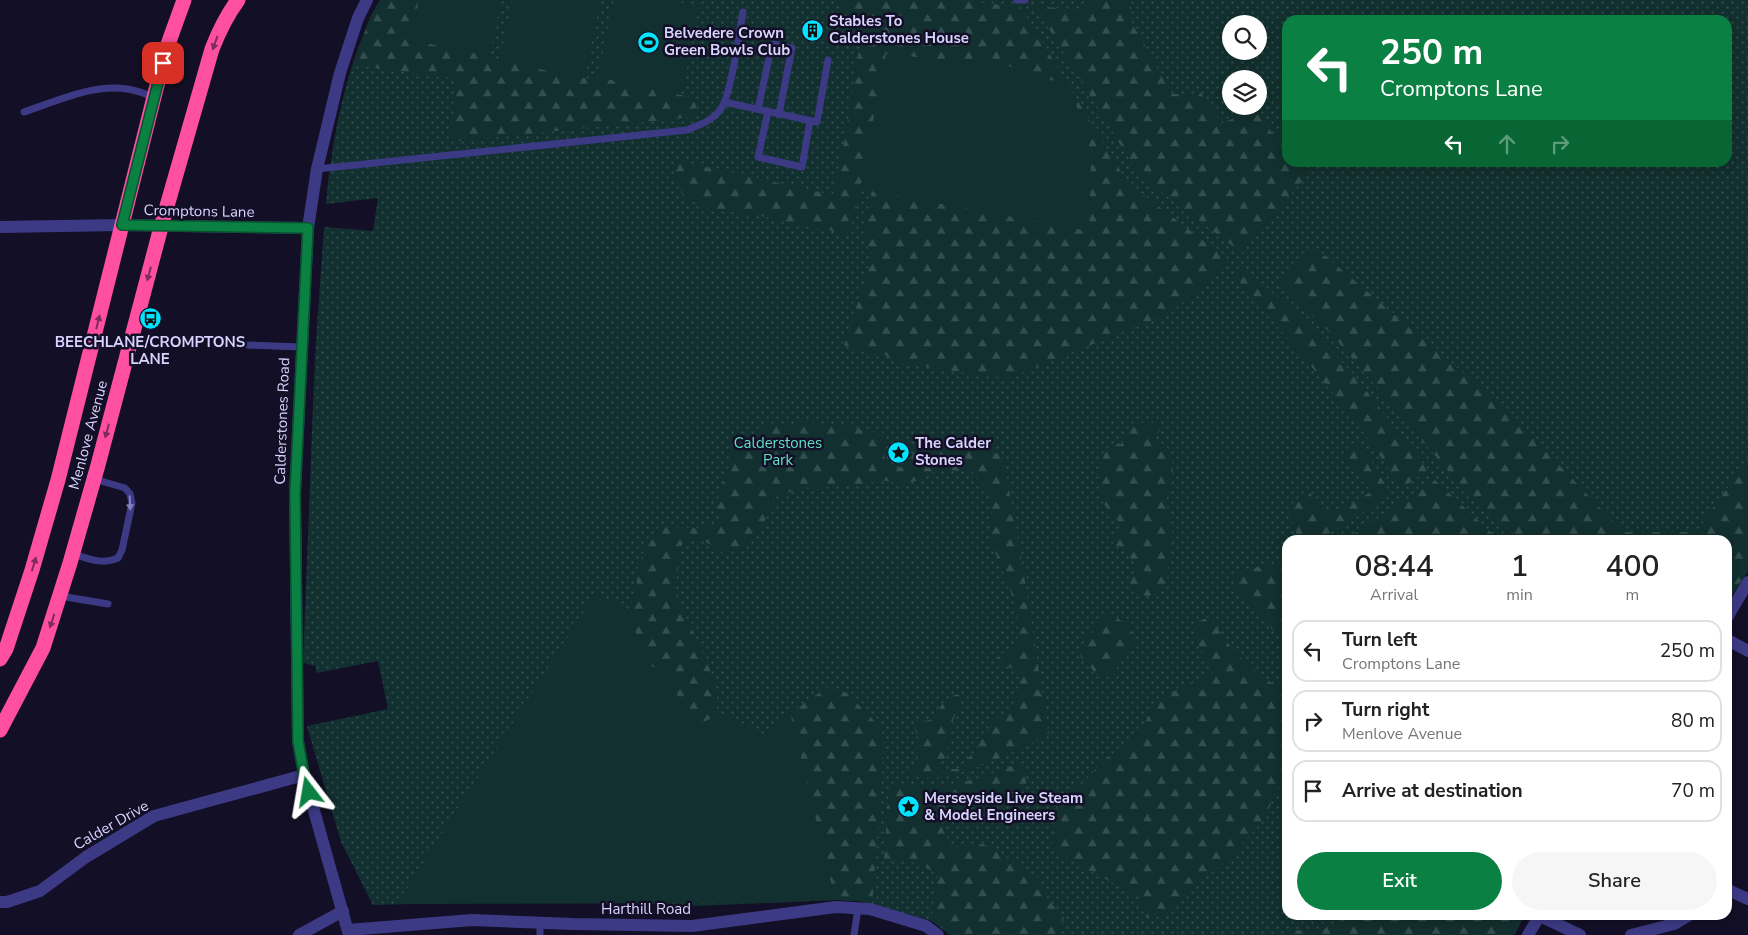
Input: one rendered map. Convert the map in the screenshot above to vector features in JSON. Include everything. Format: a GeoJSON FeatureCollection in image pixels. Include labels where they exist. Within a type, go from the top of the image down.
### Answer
{"type":"FeatureCollection","features":[{"type":"Feature","properties":{"kind":"highway","name":"Menlove Avenue"},"geometry":{"type":"LineString","coordinates":[[0,659],[6,649],[32,570],[58,480],[167,46],[184,0]]}},
{"type":"Feature","properties":{"kind":"highway","name":"Menlove Avenue"},"geometry":{"type":"LineString","coordinates":[[0,730],[43,648],[60,596],[212,49],[228,13],[238,0]]}},
{"type":"Feature","properties":{"kind":"street","name":"Calderstones Road"},"geometry":{"type":"LineString","coordinates":[[348,932],[304,775],[298,741],[295,493],[308,228],[318,169],[340,73],[358,18],[367,0]]}},
{"type":"Feature","properties":{"kind":"street","name":"Cromptons Lane"},"geometry":{"type":"LineString","coordinates":[[0,226],[122,225],[308,228]]}},
{"type":"Feature","properties":{"kind":"street"},"geometry":{"type":"LineString","coordinates":[[1732,609],[1748,582]]}},
{"type":"Feature","properties":{"kind":"street"},"geometry":{"type":"LineString","coordinates":[[1732,642],[1748,651]]}},
{"type":"Feature","properties":{"kind":"street","name":"Calder Drive"},"geometry":{"type":"LineString","coordinates":[[0,902],[7,902],[40,891],[86,856],[154,816],[304,775]]}},
{"type":"Feature","properties":{"kind":"street"},"geometry":{"type":"LineString","coordinates":[[1732,892],[1748,898]]}},
{"type":"Feature","properties":{"kind":"street","name":"Harthill Road"},"geometry":{"type":"LineString","coordinates":[[348,932],[472,920],[540,929],[692,926],[836,907],[870,909],[926,926],[938,935]]}},
{"type":"Feature","properties":{"kind":"street"},"geometry":{"type":"LineString","coordinates":[[299,935],[343,911]]}},
{"type":"Feature","properties":{"kind":"street"},"geometry":{"type":"LineString","coordinates":[[1528,935],[1537,920]]}},
{"type":"Feature","properties":{"kind":"street"},"geometry":{"type":"LineString","coordinates":[[1548,920],[1580,935]]}},
{"type":"Feature","properties":{"kind":"street"},"geometry":{"type":"LineString","coordinates":[[1631,935],[1674,924],[1681,920]]}},
{"type":"Feature","properties":{"kind":"lane"},"geometry":{"type":"LineString","coordinates":[[1017,0],[1025,0]]}},
{"type":"Feature","properties":{"kind":"lane"},"geometry":{"type":"LineString","coordinates":[[318,169],[687,130],[704,124],[721,110],[724,102],[729,87],[743,12]]}},
{"type":"Feature","properties":{"kind":"lane"},"geometry":{"type":"LineString","coordinates":[[758,110],[772,44],[792,48],[779,114]]}},
{"type":"Feature","properties":{"kind":"lane"},"geometry":{"type":"LineString","coordinates":[[724,102],[817,122],[828,60]]}},
{"type":"Feature","properties":{"kind":"lane"},"geometry":{"type":"LineString","coordinates":[[24,112],[82,92],[105,88],[129,89],[154,97]]}},
{"type":"Feature","properties":{"kind":"lane"},"geometry":{"type":"LineString","coordinates":[[768,112],[758,157],[802,167],[810,121]]}},
{"type":"Feature","properties":{"kind":"lane"},"geometry":{"type":"LineString","coordinates":[[248,345],[301,347]]}},
{"type":"Feature","properties":{"kind":"lane"},"geometry":{"type":"LineString","coordinates":[[73,554],[110,562],[118,558],[122,550],[132,503],[130,494],[125,488],[94,479]]}},
{"type":"Feature","properties":{"kind":"lane"},"geometry":{"type":"LineString","coordinates":[[60,596],[108,604]]}},
{"type":"Feature","properties":{"kind":"lane"},"geometry":{"type":"LineString","coordinates":[[854,935],[858,908]]}},
{"type":"Feature","properties":{"kind":"green space","name":"Calderstones Park"},"geometry":{"type":"Polygon","coordinates":[[[380,0],[1748,0],[1748,571],[1732,595],[1732,535],[1282,535],[1282,920],[1522,920],[1513,935],[950,935],[932,921],[860,901],[835,900],[697,906],[572,900],[373,905],[341,842],[307,726],[388,709],[378,661],[316,673],[316,666],[303,663],[315,355],[324,227],[373,231],[378,198],[326,204],[332,152],[350,73],[358,47],[380,0]]]}},
{"type":"Feature","properties":{"kind":"green space"},"geometry":{"type":"Polygon","coordinates":[[[380,0],[419,0],[411,40],[490,56],[500,61],[585,78],[598,77],[681,95],[698,100],[693,117],[449,142],[458,79],[353,65],[370,17],[380,0]]]}},
{"type":"Feature","properties":{"kind":"green space"},"geometry":{"type":"Polygon","coordinates":[[[419,0],[501,0],[490,56],[411,40],[419,0]]]}},
{"type":"Feature","properties":{"kind":"green space"},"geometry":{"type":"Polygon","coordinates":[[[512,0],[600,0],[585,78],[500,61],[512,0]]]}},
{"type":"Feature","properties":{"kind":"green space","name":"Belvedere Crown Green Bowls Club"},"geometry":{"type":"Polygon","coordinates":[[[614,0],[668,0],[699,6],[681,95],[598,77],[614,0]]]}},
{"type":"Feature","properties":{"kind":"green space"},"geometry":{"type":"Polygon","coordinates":[[[840,0],[959,0],[1021,7],[1127,182],[1231,262],[1170,313],[1006,379],[895,362],[885,355],[872,354],[844,346],[873,254],[862,239],[872,191],[1089,230],[862,183],[850,230],[842,235],[829,230],[790,224],[767,217],[710,209],[685,201],[676,178],[674,160],[833,195],[846,132],[863,24],[841,14],[840,0]]]}},
{"type":"Feature","properties":{"kind":"green space"},"geometry":{"type":"Polygon","coordinates":[[[1088,0],[1131,0],[1131,21],[1172,94],[1201,93],[1222,123],[1242,115],[1261,115],[1275,138],[1282,134],[1282,167],[1307,167],[1309,172],[1242,253],[1139,175],[1035,6],[1082,10],[1088,0]]]}},
{"type":"Feature","properties":{"kind":"green space"},"geometry":{"type":"Polygon","coordinates":[[[886,54],[1008,66],[1063,84],[1084,119],[1091,157],[1089,231],[860,189],[886,54]]]}},
{"type":"Feature","properties":{"kind":"green space"},"geometry":{"type":"Polygon","coordinates":[[[1316,248],[1507,410],[1623,532],[1696,532],[1748,459],[1748,571],[1732,595],[1732,535],[1515,535],[1468,494],[1333,336],[1279,281],[1316,248]]]}},
{"type":"Feature","properties":{"kind":"green space"},"geometry":{"type":"Polygon","coordinates":[[[1243,267],[1296,313],[1354,375],[1428,470],[1402,488],[1355,420],[1235,277],[1243,267]]]}},
{"type":"Feature","properties":{"kind":"green space"},"geometry":{"type":"Polygon","coordinates":[[[804,421],[858,428],[867,432],[882,431],[885,437],[884,461],[889,467],[897,468],[908,464],[920,444],[937,449],[982,449],[1003,455],[1049,735],[990,762],[957,774],[929,778],[906,775],[915,770],[918,737],[914,727],[918,722],[930,720],[949,698],[959,694],[961,704],[953,720],[946,756],[939,765],[936,775],[950,769],[959,769],[978,747],[981,736],[989,731],[988,721],[1005,714],[1014,705],[1022,672],[1005,666],[998,659],[1002,653],[1015,648],[1018,637],[1018,620],[1011,592],[1004,579],[1003,566],[991,546],[989,527],[992,515],[987,489],[972,472],[939,469],[919,480],[903,484],[881,480],[866,484],[831,486],[817,490],[805,487],[787,493],[777,493],[766,519],[746,548],[722,554],[704,541],[693,540],[682,544],[677,575],[677,594],[683,612],[712,675],[717,693],[717,708],[710,719],[695,723],[688,715],[668,677],[651,666],[646,659],[641,650],[634,627],[632,604],[633,594],[637,586],[636,573],[649,537],[666,527],[700,528],[719,523],[718,498],[730,463],[730,442],[747,435],[754,439],[763,431],[764,426],[787,427],[804,421]]]}},
{"type":"Feature","properties":{"kind":"green space"},"geometry":{"type":"Polygon","coordinates":[[[1151,422],[1158,424],[1160,430],[1153,439],[1168,448],[1173,464],[1172,483],[1166,501],[1173,535],[1167,587],[1164,591],[1148,596],[1135,594],[1129,587],[1137,564],[1108,538],[1118,533],[1121,523],[1114,518],[1102,501],[1099,474],[1105,451],[1113,443],[1122,444],[1133,423],[1151,422]]]}},
{"type":"Feature","properties":{"kind":"green space"},"geometry":{"type":"Polygon","coordinates":[[[1361,442],[1391,495],[1326,535],[1297,535],[1288,512],[1294,502],[1309,489],[1314,502],[1327,512],[1345,507],[1371,492],[1346,457],[1349,444],[1361,442]]]}},
{"type":"Feature","properties":{"kind":"green space"},"geometry":{"type":"Polygon","coordinates":[[[1435,480],[1494,535],[1352,535],[1435,480]]]}},
{"type":"Feature","properties":{"kind":"green space"},"geometry":{"type":"Polygon","coordinates":[[[1282,565],[1282,639],[1264,621],[1248,599],[1234,592],[1233,573],[1265,566],[1282,565]]]}},
{"type":"Feature","properties":{"kind":"green space"},"geometry":{"type":"Polygon","coordinates":[[[596,593],[630,610],[635,632],[650,665],[668,676],[687,716],[695,723],[701,723],[723,714],[764,735],[790,713],[835,900],[765,903],[397,904],[596,593]]]}},
{"type":"Feature","properties":{"kind":"green space"},"geometry":{"type":"Polygon","coordinates":[[[1109,615],[1128,626],[1132,633],[1134,645],[1111,677],[1097,675],[1080,656],[1085,635],[1094,632],[1098,621],[1109,615]]]}},
{"type":"Feature","properties":{"kind":"green space"},"geometry":{"type":"Polygon","coordinates":[[[1209,617],[1233,650],[1252,669],[1276,686],[1282,682],[1282,778],[1264,820],[1225,862],[1194,886],[1164,916],[1145,917],[1139,897],[1051,848],[1057,822],[1058,797],[1085,781],[1104,760],[1137,737],[1155,705],[1179,688],[1213,674],[1196,640],[1197,622],[1209,617]]]}},
{"type":"Feature","properties":{"kind":"green space"},"geometry":{"type":"Polygon","coordinates":[[[828,687],[847,693],[884,731],[872,904],[860,901],[835,900],[790,713],[828,687]]]}},
{"type":"Feature","properties":{"kind":"green space"},"geometry":{"type":"Polygon","coordinates":[[[1019,763],[1026,765],[1026,785],[989,803],[992,820],[970,824],[950,807],[935,812],[951,847],[983,844],[1040,879],[1048,900],[1064,917],[1059,935],[950,935],[932,921],[938,875],[919,863],[884,860],[889,785],[937,787],[976,779],[1019,763]]]}},
{"type":"Feature","properties":{"kind":"green space"},"geometry":{"type":"Polygon","coordinates":[[[1342,920],[1522,920],[1514,935],[1280,935],[1288,930],[1320,931],[1342,920]]]}},
{"type":"Feature","properties":{"kind":"place","name":"Stables To Calderstones House"},"geometry":{"type":"Point","coordinates":[813,30]}},
{"type":"Feature","properties":{"kind":"place","name":"Belvedere Crown Green Bowls Club"},"geometry":{"type":"Point","coordinates":[648,42]}},
{"type":"Feature","properties":{"kind":"place","name":"BEECHLANE/CROMPTONS LANE"},"geometry":{"type":"Point","coordinates":[150,319]}},
{"type":"Feature","properties":{"kind":"place","name":"The Calder Stones"},"geometry":{"type":"Point","coordinates":[899,452]}},
{"type":"Feature","properties":{"kind":"place","name":"Merseyside Live Steam & Model Engineers"},"geometry":{"type":"Point","coordinates":[908,807]}},
{"type":"Feature","properties":{"kind":"route"},"geometry":{"type":"LineString","coordinates":[[163,63],[122,225],[308,228],[295,493],[298,741],[309,792]]}}]}
